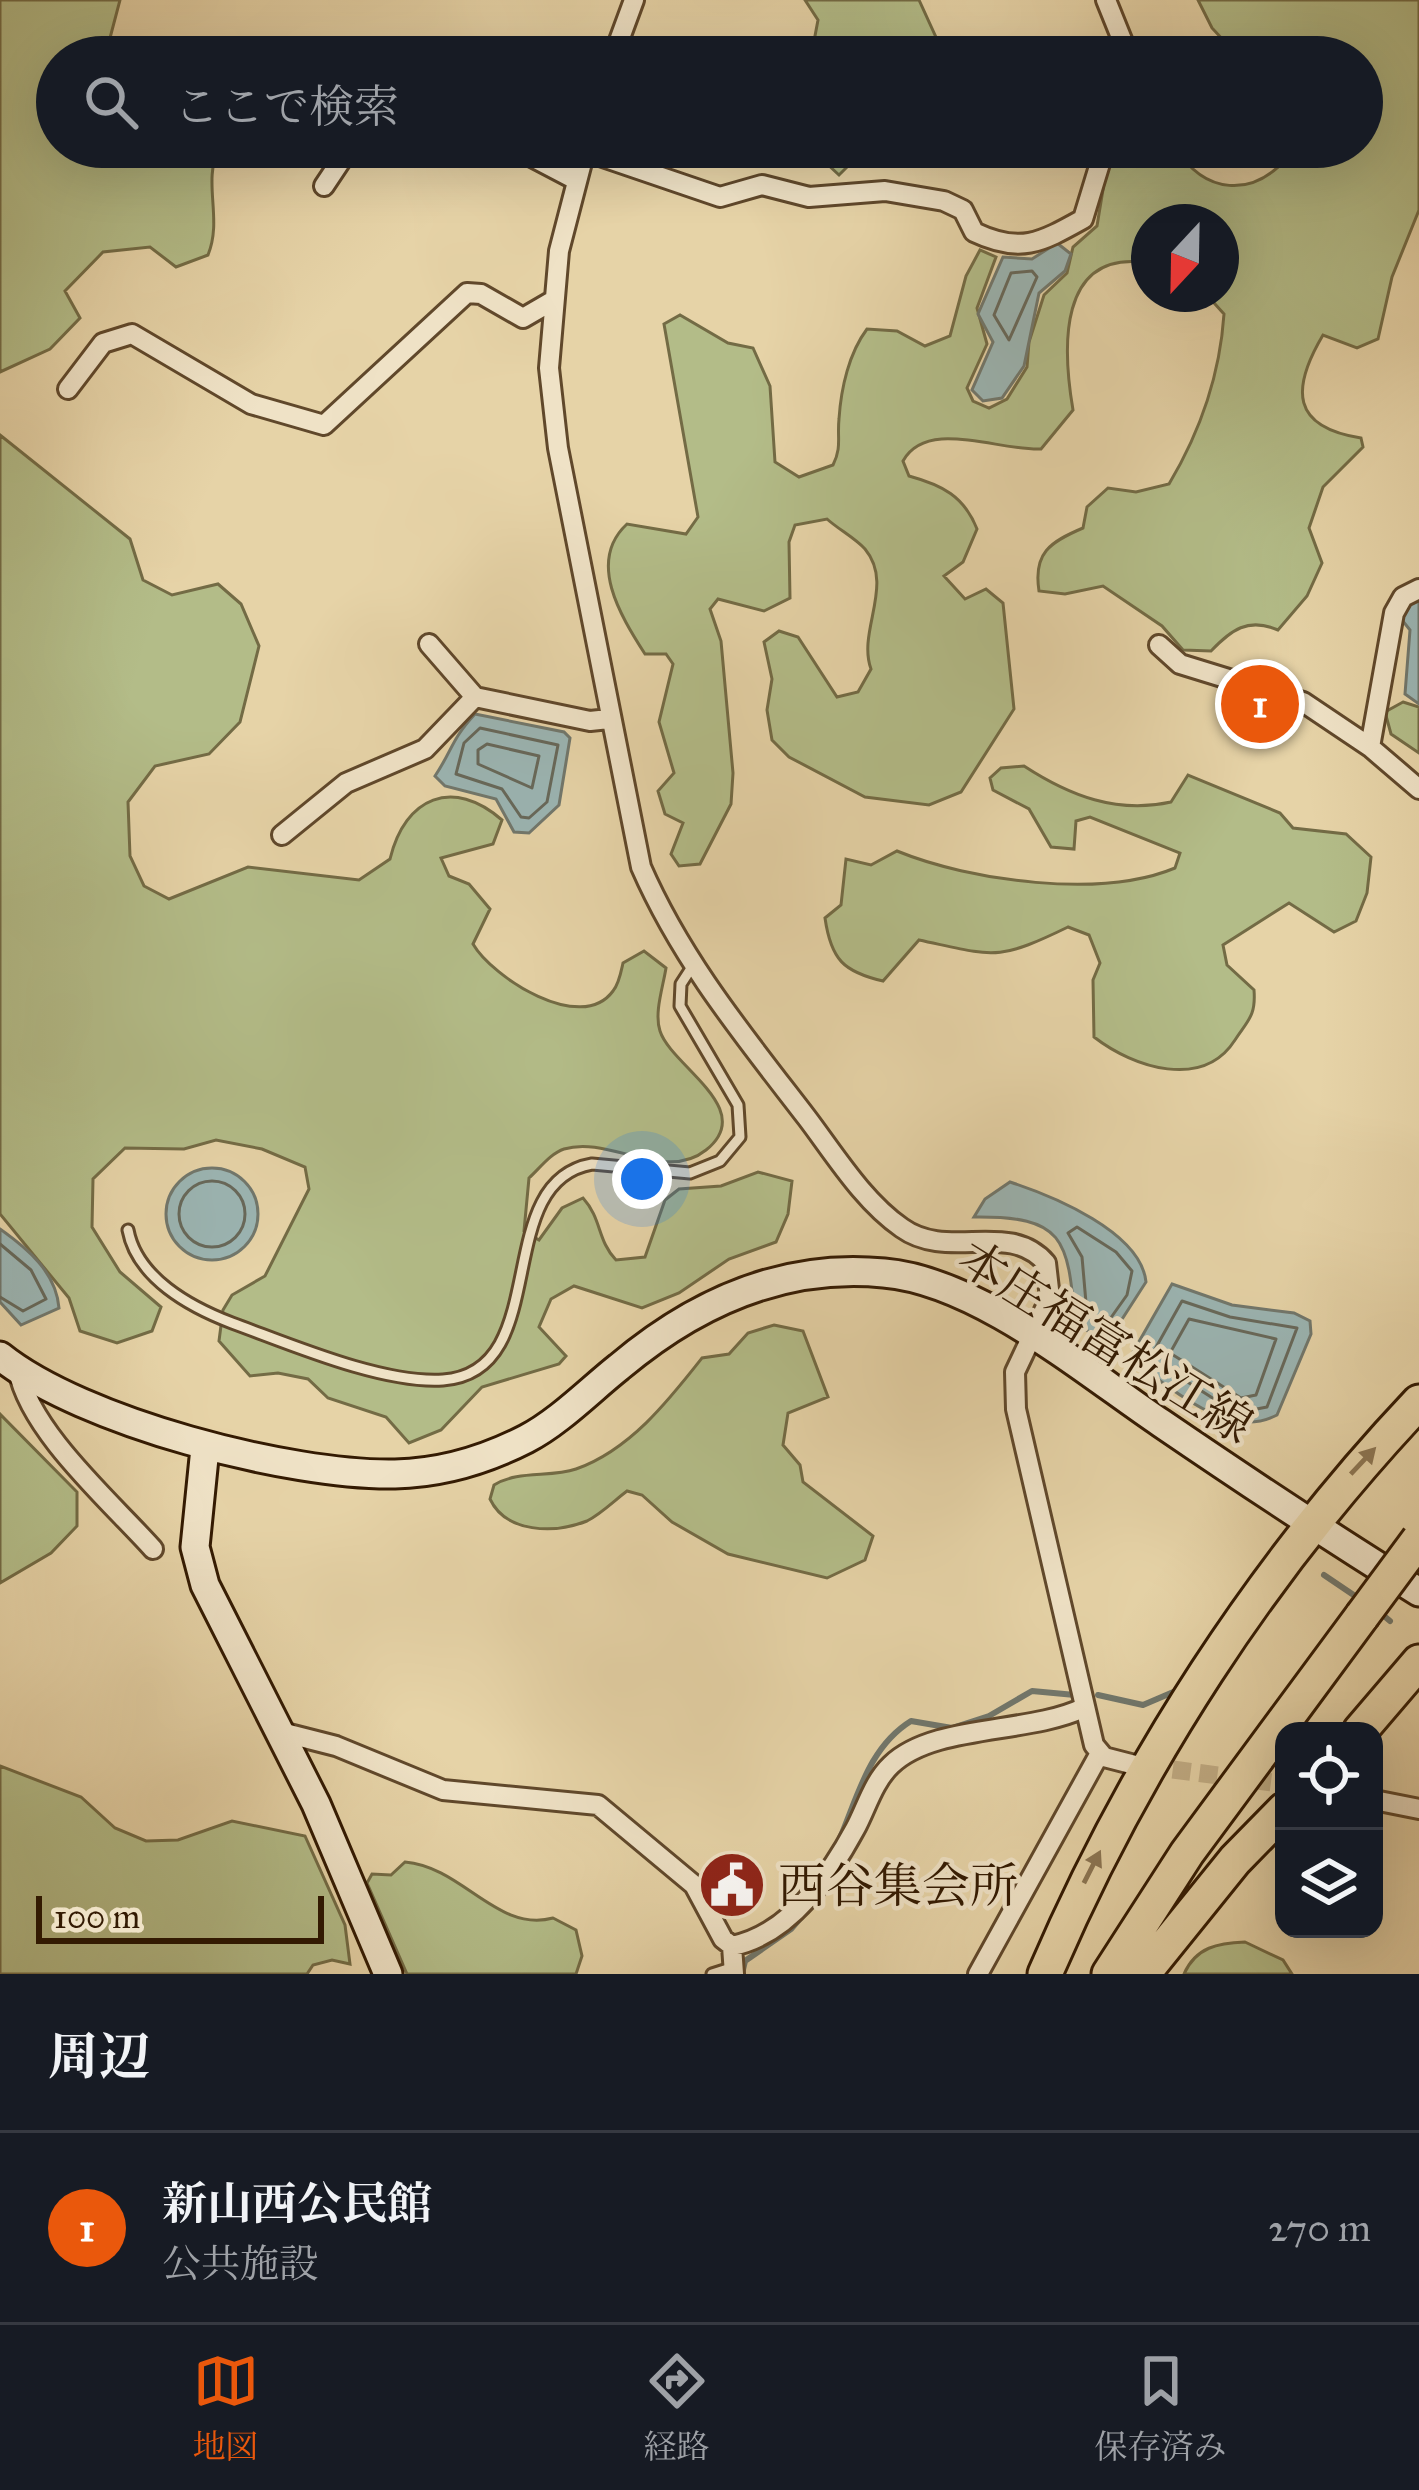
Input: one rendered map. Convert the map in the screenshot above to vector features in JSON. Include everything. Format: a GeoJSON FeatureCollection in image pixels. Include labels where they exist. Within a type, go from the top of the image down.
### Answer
{"type":"FeatureCollection","features":[{"type":"Feature","properties":{"kind":"highway"},"geometry":{"type":"LineString","coordinates":[[1045,1974],[1088,1873],[1126,1802],[1310,1524],[1419,1402]]}},
{"type":"Feature","properties":{"kind":"highway"},"geometry":{"type":"LineString","coordinates":[[1109,1974],[1187,1853],[1419,1539]]}},
{"type":"Feature","properties":{"kind":"highway"},"geometry":{"type":"LineString","coordinates":[[1368,1722],[1419,1662]]}},
{"type":"Feature","properties":{"kind":"highway"},"geometry":{"type":"LineString","coordinates":[[1143,1974],[1235,1860],[1275,1819]]}},
{"type":"Feature","properties":{"kind":"main road","name":"本庄福富松江線"},"geometry":{"type":"LineString","coordinates":[[9,1363],[205,1448],[392,1474],[439,1471],[530,1437],[687,1314],[728,1295],[829,1271],[918,1277],[1028,1334],[1419,1592]]}},
{"type":"Feature","properties":{"kind":"main road"},"geometry":{"type":"LineString","coordinates":[[205,1448],[195,1547],[205,1585],[281,1732],[388,1974]]}},
{"type":"Feature","properties":{"kind":"street"},"geometry":{"type":"LineString","coordinates":[[621,36],[634,0]]}},
{"type":"Feature","properties":{"kind":"street"},"geometry":{"type":"LineString","coordinates":[[1106,0],[1121,36]]}},
{"type":"Feature","properties":{"kind":"street"},"geometry":{"type":"LineString","coordinates":[[324,186],[336,168]]}},
{"type":"Feature","properties":{"kind":"street"},"geometry":{"type":"LineString","coordinates":[[553,168],[576,180]]}},
{"type":"Feature","properties":{"kind":"street"},"geometry":{"type":"LineString","coordinates":[[579,168],[554,299],[550,368],[558,448],[640,867],[692,968],[857,1184],[901,1228],[925,1240],[1021,1242],[1036,1250],[1052,1279],[1050,1298],[1028,1334],[1015,1372],[1016,1408],[1082,1708],[1100,1753],[1135,1765]]}},
{"type":"Feature","properties":{"kind":"street"},"geometry":{"type":"LineString","coordinates":[[638,168],[720,197],[762,185],[808,197],[885,191],[944,201],[963,210],[974,232],[1014,248],[1034,246],[1083,219],[1099,168]]}},
{"type":"Feature","properties":{"kind":"street"},"geometry":{"type":"LineString","coordinates":[[68,389],[103,343],[132,334],[251,404],[324,425],[467,293],[481,294],[523,318],[554,299]]}},
{"type":"Feature","properties":{"kind":"street"},"geometry":{"type":"LineString","coordinates":[[1370,747],[1394,613],[1403,598],[1419,589]]}},
{"type":"Feature","properties":{"kind":"street"},"geometry":{"type":"LineString","coordinates":[[429,644],[475,697],[590,721],[609,719]]}},
{"type":"Feature","properties":{"kind":"street"},"geometry":{"type":"LineString","coordinates":[[1159,645],[1180,664],[1303,702],[1370,747],[1419,789]]}},
{"type":"Feature","properties":{"kind":"street"},"geometry":{"type":"LineString","coordinates":[[282,835],[346,783],[425,749],[475,697]]}},
{"type":"Feature","properties":{"kind":"street"},"geometry":{"type":"LineString","coordinates":[[9,1363],[43,1424],[153,1549]]}},
{"type":"Feature","properties":{"kind":"street"},"geometry":{"type":"LineString","coordinates":[[732,1946],[766,1934],[801,1905],[842,1851],[882,1775],[898,1759],[931,1745],[1082,1708]]}},
{"type":"Feature","properties":{"kind":"street"},"geometry":{"type":"LineString","coordinates":[[281,1732],[336,1746],[443,1790],[598,1805],[694,1885],[722,1939],[732,1946]]}},
{"type":"Feature","properties":{"kind":"street"},"geometry":{"type":"LineString","coordinates":[[978,1974],[1100,1753]]}},
{"type":"Feature","properties":{"kind":"street"},"geometry":{"type":"LineString","coordinates":[[1383,1801],[1419,1808]]}},
{"type":"Feature","properties":{"kind":"street"},"geometry":{"type":"LineString","coordinates":[[732,1946],[734,1970]]}},
{"type":"Feature","properties":{"kind":"lane"},"geometry":{"type":"LineString","coordinates":[[128,1230],[144,1266],[204,1312],[370,1368],[440,1381],[461,1377],[493,1355],[505,1335],[535,1224],[554,1184],[577,1166],[592,1164],[706,1170],[732,1150],[740,1137],[738,1105],[680,1006],[681,983],[692,968]]}},
{"type":"Feature","properties":{"kind":"lane"},"geometry":{"type":"LineString","coordinates":[[712,1974],[734,1970]]}},
{"type":"Feature","properties":{"kind":"green space"},"geometry":{"type":"Polygon","coordinates":[[[0,0],[120,0],[111,36],[36,36],[36,168],[213,168],[214,228],[208,255],[176,267],[150,247],[103,252],[65,291],[80,318],[50,349],[0,372],[0,0]]]}},
{"type":"Feature","properties":{"kind":"green space"},"geometry":{"type":"Polygon","coordinates":[[[805,0],[919,0],[935,36],[815,36],[818,20],[805,0]]]}},
{"type":"Feature","properties":{"kind":"green space"},"geometry":{"type":"Polygon","coordinates":[[[1198,0],[1419,0],[1419,210],[1392,277],[1378,339],[1357,348],[1323,335],[1306,372],[1304,403],[1310,415],[1338,433],[1361,438],[1363,447],[1323,487],[1309,528],[1322,563],[1307,596],[1278,630],[1249,625],[1211,651],[1183,650],[1162,626],[1103,586],[1065,594],[1039,591],[1039,567],[1046,550],[1083,528],[1087,507],[1108,488],[1136,492],[1169,484],[1207,402],[1218,359],[1222,312],[1239,312],[1239,204],[1131,204],[1131,263],[1096,271],[1081,287],[1068,334],[1073,410],[1041,449],[946,439],[914,448],[903,461],[909,476],[942,488],[958,500],[977,529],[963,562],[944,576],[965,599],[986,589],[1003,603],[1014,709],[961,792],[929,805],[865,797],[789,757],[772,740],[767,710],[772,679],[764,642],[779,631],[798,637],[837,697],[858,692],[871,669],[868,639],[877,578],[873,563],[861,545],[827,519],[795,525],[789,542],[790,598],[764,611],[718,599],[710,609],[721,641],[733,773],[731,804],[700,864],[679,866],[671,854],[683,823],[665,814],[658,791],[674,773],[659,722],[673,664],[666,654],[645,654],[618,605],[609,571],[609,554],[627,524],[686,534],[698,517],[664,324],[680,315],[728,343],[753,348],[770,386],[775,462],[799,477],[833,465],[844,383],[867,329],[897,331],[925,346],[950,336],[966,276],[980,250],[996,257],[977,308],[987,344],[967,388],[973,401],[989,408],[1007,399],[1027,367],[1029,342],[1044,295],[1067,273],[1073,247],[1097,226],[1107,168],[1192,168],[1214,182],[1244,185],[1276,168],[1383,168],[1383,36],[1219,36],[1198,0]]]}},
{"type":"Feature","properties":{"kind":"green space"},"geometry":{"type":"Polygon","coordinates":[[[0,435],[130,539],[143,580],[172,595],[218,584],[241,604],[259,646],[240,722],[209,754],[155,766],[128,802],[130,856],[144,886],[169,899],[248,867],[359,880],[390,859],[397,838],[419,808],[449,797],[484,807],[502,820],[493,844],[441,858],[449,876],[469,884],[490,909],[473,944],[517,985],[560,1004],[580,1007],[599,1003],[613,991],[623,963],[644,951],[666,968],[658,1008],[660,1031],[707,1088],[722,1119],[719,1135],[690,1159],[655,1160],[581,1146],[559,1151],[529,1178],[524,1231],[539,1240],[562,1208],[583,1198],[616,1260],[645,1257],[665,1200],[679,1189],[721,1186],[758,1172],[792,1181],[788,1214],[776,1242],[729,1259],[679,1293],[642,1308],[574,1286],[551,1299],[539,1327],[566,1356],[559,1364],[482,1387],[441,1430],[409,1443],[386,1417],[328,1398],[308,1379],[278,1373],[250,1376],[219,1341],[223,1310],[232,1295],[265,1276],[309,1189],[305,1167],[262,1149],[216,1140],[184,1149],[125,1148],[93,1179],[92,1227],[120,1272],[161,1307],[152,1331],[117,1343],[80,1331],[69,1298],[0,1214],[0,435]]]}},
{"type":"Feature","properties":{"kind":"green space"},"geometry":{"type":"Polygon","coordinates":[[[1403,702],[1419,707],[1419,753],[1391,734],[1385,712],[1403,702]]]}},
{"type":"Feature","properties":{"kind":"green space"},"geometry":{"type":"Polygon","coordinates":[[[1024,766],[1076,794],[1132,806],[1171,802],[1188,775],[1280,813],[1293,828],[1346,834],[1371,857],[1367,893],[1356,921],[1334,932],[1289,903],[1223,945],[1227,965],[1254,990],[1252,1012],[1221,1055],[1187,1069],[1148,1065],[1094,1037],[1093,980],[1100,963],[1089,935],[1068,927],[995,953],[919,940],[883,981],[842,962],[831,944],[825,918],[841,905],[846,859],[871,865],[897,851],[998,878],[1074,884],[1111,883],[1175,868],[1180,853],[1090,817],[1076,821],[1074,849],[1051,847],[1029,809],[993,790],[990,778],[1001,768],[1024,766]]]}},
{"type":"Feature","properties":{"kind":"green space"},"geometry":{"type":"Polygon","coordinates":[[[774,1325],[803,1331],[828,1397],[788,1413],[783,1445],[800,1465],[803,1482],[873,1536],[865,1560],[827,1578],[728,1554],[672,1522],[642,1495],[627,1491],[587,1521],[560,1528],[532,1528],[497,1510],[490,1499],[494,1485],[576,1469],[614,1450],[662,1407],[702,1358],[729,1354],[748,1333],[774,1325]]]}},
{"type":"Feature","properties":{"kind":"green space"},"geometry":{"type":"Polygon","coordinates":[[[0,1414],[77,1492],[77,1526],[51,1553],[0,1583],[0,1414]]]}},
{"type":"Feature","properties":{"kind":"green space"},"geometry":{"type":"Polygon","coordinates":[[[0,1766],[81,1797],[115,1828],[146,1841],[178,1840],[232,1821],[305,1836],[345,1925],[350,1964],[332,1960],[313,1965],[307,1974],[0,1974],[0,1766]]]}},
{"type":"Feature","properties":{"kind":"green space"},"geometry":{"type":"Polygon","coordinates":[[[405,1862],[445,1875],[514,1916],[553,1918],[576,1930],[582,1956],[576,1974],[407,1974],[367,1883],[372,1874],[391,1875],[405,1862]]]}},
{"type":"Feature","properties":{"kind":"green space"},"geometry":{"type":"Polygon","coordinates":[[[1245,1942],[1283,1960],[1292,1974],[1184,1974],[1209,1948],[1245,1942]]]}},
{"type":"Feature","properties":{"kind":"water"},"geometry":{"type":"Polygon","coordinates":[[[1057,243],[1071,254],[1065,271],[1039,293],[1024,366],[1002,398],[983,401],[972,390],[993,342],[978,314],[1003,257],[1032,259],[1057,243]]]}},
{"type":"Feature","properties":{"kind":"water"},"geometry":{"type":"Polygon","coordinates":[[[1419,595],[1419,704],[1405,694],[1410,630],[1398,615],[1419,595]]]}},
{"type":"Feature","properties":{"kind":"water"},"geometry":{"type":"Polygon","coordinates":[[[475,714],[564,732],[570,738],[559,805],[529,833],[514,832],[496,799],[445,786],[435,776],[475,714]]]}},
{"type":"Feature","properties":{"kind":"water"},"geometry":{"type":"Polygon","coordinates":[[[212,1168],[244,1182],[258,1214],[244,1246],[212,1260],[180,1246],[166,1214],[180,1182],[212,1168]]]}},
{"type":"Feature","properties":{"kind":"water"},"geometry":{"type":"Polygon","coordinates":[[[1010,1182],[1092,1218],[1129,1247],[1140,1264],[1146,1282],[1106,1344],[1075,1322],[1069,1270],[1056,1238],[1027,1221],[974,1217],[985,1199],[1010,1182]]]}},
{"type":"Feature","properties":{"kind":"water"},"geometry":{"type":"Polygon","coordinates":[[[0,1229],[46,1272],[59,1308],[21,1325],[0,1302],[0,1229]]]}},
{"type":"Feature","properties":{"kind":"water"},"geometry":{"type":"Polygon","coordinates":[[[1172,1284],[1232,1305],[1294,1313],[1310,1321],[1311,1334],[1277,1415],[1258,1421],[1219,1416],[1129,1359],[1172,1284]]]}},
{"type":"Feature","properties":{"kind":"building","name":"西谷集会所"},"geometry":{"type":"Polygon","coordinates":[[[739,1870],[749,1889],[725,1901],[715,1881],[739,1870]]]}},
{"type":"Feature","properties":{"kind":"waterway"},"geometry":{"type":"LineString","coordinates":[[1324,1575],[1361,1600]]}},
{"type":"Feature","properties":{"kind":"waterway"},"geometry":{"type":"LineString","coordinates":[[1377,1610],[1390,1621]]}},
{"type":"Feature","properties":{"kind":"waterway"},"geometry":{"type":"LineString","coordinates":[[1098,1695],[1143,1705],[1178,1690]]}},
{"type":"Feature","properties":{"kind":"waterway"},"geometry":{"type":"LineString","coordinates":[[840,1838],[875,1758],[911,1721],[952,1728],[989,1716],[1032,1691],[1075,1695]]}},
{"type":"Feature","properties":{"kind":"waterway"},"geometry":{"type":"LineString","coordinates":[[742,1974],[745,1961],[791,1929],[810,1907]]}},
{"type":"Feature","properties":{"kind":"tunnel"},"geometry":{"type":"LineString","coordinates":[[1146,1766],[1275,1783]]}},
{"type":"Feature","properties":{"kind":"place","name":"新山西公民館"},"geometry":{"type":"Point","coordinates":[1260,704]}},
{"type":"Feature","properties":{"kind":"place","name":"西谷集会所"},"geometry":{"type":"Point","coordinates":[732,1885]}}]}
